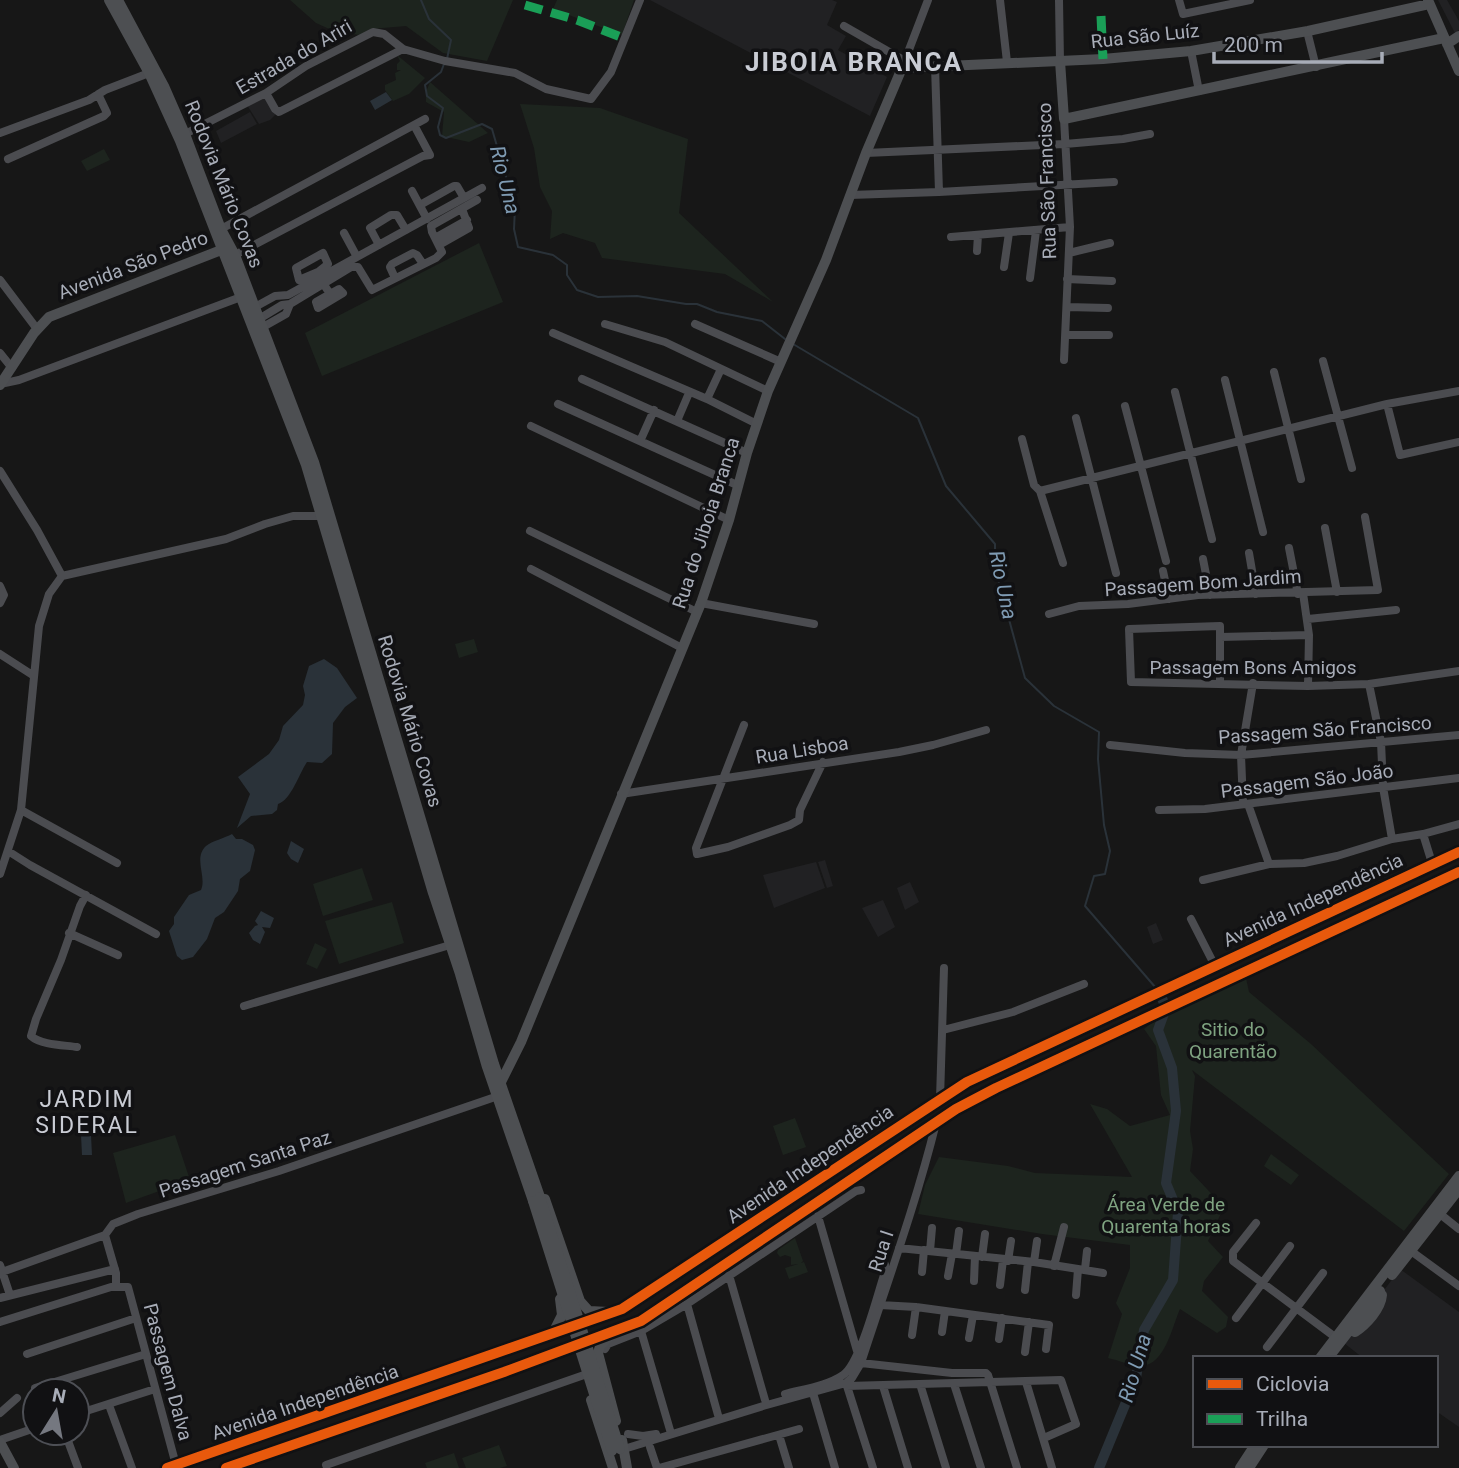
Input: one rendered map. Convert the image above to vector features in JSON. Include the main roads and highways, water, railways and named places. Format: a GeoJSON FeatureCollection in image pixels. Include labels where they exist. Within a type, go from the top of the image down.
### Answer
{"type":"FeatureCollection","features":[{"type":"Feature","properties":{"kind":"main road","name":"Rodovia Mário Covas"},"geometry":{"type":"LineString","coordinates":[[108,0],[149,73],[229,250],[314,462],[328,521],[450,945],[626,1468]]}},
{"type":"Feature","properties":{"kind":"main road","name":"Rodovia Mário Covas"},"geometry":{"type":"LineString","coordinates":[[118,0],[164,86],[185,134],[229,250],[242,298],[328,521],[490,1065]]}},
{"type":"Feature","properties":{"kind":"main road","name":"Rua São Luíz"},"geometry":{"type":"LineString","coordinates":[[904,64],[935,66],[1060,61],[1191,51],[1307,31],[1429,2]]}},
{"type":"Feature","properties":{"kind":"main road"},"geometry":{"type":"LineString","coordinates":[[1429,2],[1459,71]]}},
{"type":"Feature","properties":{"kind":"main road"},"geometry":{"type":"LineString","coordinates":[[1446,41],[1459,36]]}},
{"type":"Feature","properties":{"kind":"main road","name":"Rua São Francisco"},"geometry":{"type":"LineString","coordinates":[[1060,61],[1064,119],[1446,41]]}},
{"type":"Feature","properties":{"kind":"main road","name":"Rua do Jiboia Branca"},"geometry":{"type":"LineString","coordinates":[[499,1090],[699,607],[729,520],[737,485],[768,391],[827,260],[866,153],[904,64]]}},
{"type":"Feature","properties":{"kind":"main road","name":"Avenida São Pedro"},"geometry":{"type":"LineString","coordinates":[[0,384],[37,329],[49,317],[229,250]]}},
{"type":"Feature","properties":{"kind":"main road","name":"Avenida Independência"},"geometry":{"type":"LineString","coordinates":[[171,1466],[622,1309],[939,1100],[995,1068],[1459,852]]}},
{"type":"Feature","properties":{"kind":"main road","name":"Avenida Independência"},"geometry":{"type":"LineString","coordinates":[[226,1468],[627,1327],[641,1326],[664,1307],[956,1110],[996,1088],[1459,872]]}},
{"type":"Feature","properties":{"kind":"main road"},"geometry":{"type":"LineString","coordinates":[[490,1065],[515,1056]]}},
{"type":"Feature","properties":{"kind":"main road"},"geometry":{"type":"LineString","coordinates":[[936,1123],[939,1100],[945,1101],[948,1107],[956,1110]]}},
{"type":"Feature","properties":{"kind":"main road"},"geometry":{"type":"LineString","coordinates":[[522,1158],[551,1214],[579,1301],[589,1311],[622,1309]]}},
{"type":"Feature","properties":{"kind":"main road"},"geometry":{"type":"LineString","coordinates":[[522,1158],[529,1203],[562,1309],[560,1323],[552,1335]]}},
{"type":"Feature","properties":{"kind":"main road"},"geometry":{"type":"LineString","coordinates":[[1376,1290],[1459,1176]]}},
{"type":"Feature","properties":{"kind":"main road"},"geometry":{"type":"LineString","coordinates":[[1321,1356],[1411,1251],[1459,1189]]}},
{"type":"Feature","properties":{"kind":"main road"},"geometry":{"type":"LineString","coordinates":[[654,1288],[654,1298],[664,1307]]}},
{"type":"Feature","properties":{"kind":"main road"},"geometry":{"type":"LineString","coordinates":[[1330,1356],[1348,1333],[1357,1331],[1378,1308],[1382,1297],[1376,1290]]}},
{"type":"Feature","properties":{"kind":"main road"},"geometry":{"type":"LineString","coordinates":[[634,1303],[643,1309],[641,1326]]}},
{"type":"Feature","properties":{"kind":"main road"},"geometry":{"type":"LineString","coordinates":[[619,1450],[598,1353],[604,1340],[627,1327]]}},
{"type":"Feature","properties":{"kind":"main road"},"geometry":{"type":"LineString","coordinates":[[562,1350],[575,1353],[615,1468]]}},
{"type":"Feature","properties":{"kind":"main road"},"geometry":{"type":"LineString","coordinates":[[493,1355],[490,1366],[497,1374]]}},
{"type":"Feature","properties":{"kind":"main road"},"geometry":{"type":"LineString","coordinates":[[466,1364],[475,1372],[474,1382]]}},
{"type":"Feature","properties":{"kind":"main road"},"geometry":{"type":"LineString","coordinates":[[0,1441],[13,1468]]}},
{"type":"Feature","properties":{"kind":"main road"},"geometry":{"type":"LineString","coordinates":[[1240,1468],[1254,1447]]}},
{"type":"Feature","properties":{"kind":"main road"},"geometry":{"type":"LineString","coordinates":[[1250,1468],[1263,1447]]}},
{"type":"Feature","properties":{"kind":"main road","name":"Rodovia Mário Covas"},"geometry":{"type":"LineString","coordinates":[[615,1468],[619,1450]]}},
{"type":"Feature","properties":{"kind":"waterway","name":"Rio Una"},"geometry":{"type":"LineString","coordinates":[[421,0],[429,19],[451,40],[447,59]]}},
{"type":"Feature","properties":{"kind":"waterway","name":"Rio Una"},"geometry":{"type":"LineString","coordinates":[[444,64],[441,72],[425,85],[427,96],[443,108],[438,127],[440,135],[446,138],[482,124],[492,129],[515,208],[514,229],[518,247],[553,255],[567,265],[567,275],[577,290],[598,297],[637,296],[697,304],[717,312],[762,321],[785,339]]}},
{"type":"Feature","properties":{"kind":"waterway","name":"Rio Una"},"geometry":{"type":"LineString","coordinates":[[793,344],[918,418],[946,486],[995,544],[995,568],[1025,678],[1054,706],[1099,732],[1098,759],[1104,825],[1110,851],[1105,874],[1094,876],[1085,906],[1156,988]]}},
{"type":"Feature","properties":{"kind":"waterway","name":"Rio Una"},"geometry":{"type":"LineString","coordinates":[[1099,1468],[1136,1378],[1144,1330],[1173,1280],[1178,1212],[1166,1183],[1176,1111],[1172,1068],[1158,1030],[1166,1008],[1159,991]]}},
{"type":"Feature","properties":{"kind":"district","name":"JIBOIA BRANCA"},"geometry":{"type":"Point","coordinates":[854,62]}},
{"type":"Feature","properties":{"kind":"district","name":"JARDIM SIDERAL"},"geometry":{"type":"Point","coordinates":[87,1112]}},
{"type":"Feature","properties":{"kind":"park label","name":"Sitio do Quarentão"},"geometry":{"type":"Point","coordinates":[1233,1040]}},
{"type":"Feature","properties":{"kind":"park label","name":"Área Verde de Quarenta horas"},"geometry":{"type":"Point","coordinates":[1166,1215]}}]}
